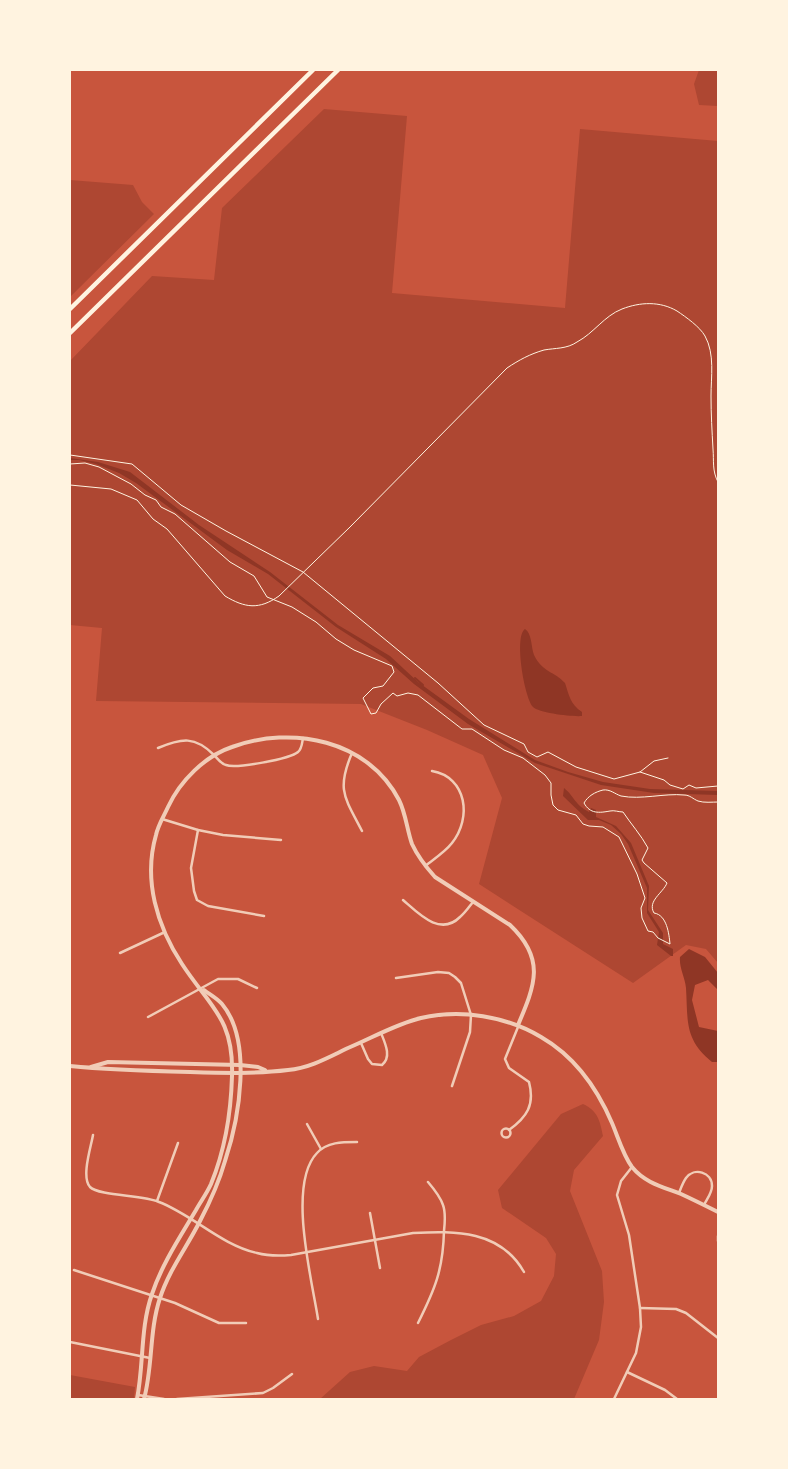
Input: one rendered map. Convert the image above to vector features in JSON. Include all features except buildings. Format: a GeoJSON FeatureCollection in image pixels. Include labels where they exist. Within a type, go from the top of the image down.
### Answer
{"type":"FeatureCollection","features":[{"type":"Feature","properties":{"kind":"main road"},"geometry":{"type":"LineString","coordinates":[[70,309],[313,70]]}},
{"type":"Feature","properties":{"kind":"main road"},"geometry":{"type":"LineString","coordinates":[[70,333],[338,70]]}},
{"type":"Feature","properties":{"kind":"street"},"geometry":{"type":"LineString","coordinates":[[164,1399],[137,1397],[144,1326],[152,1295],[164,1266],[210,1185],[219,1160],[226,1137],[230,1109],[232,1065],[230,1042],[225,1024],[182,964],[165,932],[155,906],[151,875],[156,832],[162,819],[190,775],[215,755],[242,744],[276,737],[303,738],[326,743],[352,753],[371,765],[392,787],[401,804],[412,842],[425,866],[435,876],[510,925],[520,934],[530,949],[533,962],[533,986],[505,1059],[509,1068],[529,1082],[531,1090],[528,1112],[509,1130]]}},
{"type":"Feature","properties":{"kind":"street"},"geometry":{"type":"LineString","coordinates":[[158,748],[177,741],[196,742],[202,744],[227,766],[258,764],[295,755],[301,749],[303,738]]}},
{"type":"Feature","properties":{"kind":"street"},"geometry":{"type":"LineString","coordinates":[[352,753],[345,769],[343,787],[362,831]]}},
{"type":"Feature","properties":{"kind":"street"},"geometry":{"type":"LineString","coordinates":[[425,866],[451,844],[458,834],[464,811],[460,789],[455,782],[446,775],[432,771]]}},
{"type":"Feature","properties":{"kind":"street"},"geometry":{"type":"LineString","coordinates":[[162,819],[198,830],[223,835],[280,840]]}},
{"type":"Feature","properties":{"kind":"street"},"geometry":{"type":"LineString","coordinates":[[198,830],[191,868],[197,900],[208,906],[264,916]]}},
{"type":"Feature","properties":{"kind":"street"},"geometry":{"type":"LineString","coordinates":[[402,900],[426,920],[440,925],[454,922],[460,918],[473,902]]}},
{"type":"Feature","properties":{"kind":"street"},"geometry":{"type":"LineString","coordinates":[[120,953],[165,932]]}},
{"type":"Feature","properties":{"kind":"street"},"geometry":{"type":"LineString","coordinates":[[396,978],[438,972],[448,973],[461,983],[471,1014],[468,1039],[452,1086]]}},
{"type":"Feature","properties":{"kind":"street"},"geometry":{"type":"LineString","coordinates":[[148,1017],[200,987],[218,979],[238,979],[257,988]]}},
{"type":"Feature","properties":{"kind":"street"},"geometry":{"type":"LineString","coordinates":[[145,1398],[153,1328],[160,1298],[172,1270],[199,1223],[215,1189],[232,1139],[241,1073],[238,1041],[232,1021],[221,1003],[200,987]]}},
{"type":"Feature","properties":{"kind":"street"},"geometry":{"type":"LineString","coordinates":[[70,1066],[108,1070],[232,1073],[288,1070],[303,1068],[381,1033],[421,1018],[452,1014],[471,1014],[497,1019],[518,1025],[542,1037],[558,1048],[587,1078],[604,1106],[632,1167],[642,1177],[654,1185],[718,1212]]}},
{"type":"Feature","properties":{"kind":"street"},"geometry":{"type":"LineString","coordinates":[[361,1043],[368,1060],[372,1064],[382,1065],[386,1062],[387,1058],[381,1033]]}},
{"type":"Feature","properties":{"kind":"street"},"geometry":{"type":"LineString","coordinates":[[88,1068],[108,1062],[240,1065],[258,1067],[267,1071]]}},
{"type":"Feature","properties":{"kind":"street"},"geometry":{"type":"LineString","coordinates":[[307,1124],[321,1149]]}},
{"type":"Feature","properties":{"kind":"street"},"geometry":{"type":"LineString","coordinates":[[93,1135],[86,1178],[91,1188],[98,1192],[141,1197],[157,1201],[191,1218],[230,1242],[257,1254],[277,1256],[413,1233],[444,1233],[486,1238],[510,1253],[524,1272]]}},
{"type":"Feature","properties":{"kind":"street"},"geometry":{"type":"LineString","coordinates":[[318,1319],[303,1229],[302,1199],[307,1173],[316,1154],[321,1149],[340,1142],[357,1142]]}},
{"type":"Feature","properties":{"kind":"street"},"geometry":{"type":"LineString","coordinates":[[157,1201],[178,1143]]}},
{"type":"Feature","properties":{"kind":"street"},"geometry":{"type":"LineString","coordinates":[[614,1399],[636,1353],[640,1340],[640,1308],[629,1235],[617,1195],[621,1181],[632,1167]]}},
{"type":"Feature","properties":{"kind":"street"},"geometry":{"type":"LineString","coordinates":[[679,1194],[687,1177],[699,1172],[706,1174],[711,1179],[712,1190],[704,1205]]}},
{"type":"Feature","properties":{"kind":"street"},"geometry":{"type":"LineString","coordinates":[[418,1323],[437,1282],[441,1267],[444,1233],[445,1215],[443,1205],[438,1194],[428,1182]]}},
{"type":"Feature","properties":{"kind":"street"},"geometry":{"type":"LineString","coordinates":[[370,1213],[380,1268]]}},
{"type":"Feature","properties":{"kind":"street"},"geometry":{"type":"LineString","coordinates":[[718,1236],[718,1241]]}},
{"type":"Feature","properties":{"kind":"street"},"geometry":{"type":"LineString","coordinates":[[74,1270],[152,1295],[219,1323],[246,1323]]}},
{"type":"Feature","properties":{"kind":"street"},"geometry":{"type":"LineString","coordinates":[[640,1308],[676,1309],[686,1313],[718,1338]]}},
{"type":"Feature","properties":{"kind":"street"},"geometry":{"type":"LineString","coordinates":[[70,1342],[150,1358]]}},
{"type":"Feature","properties":{"kind":"street"},"geometry":{"type":"LineString","coordinates":[[627,1372],[665,1390],[677,1399]]}},
{"type":"Feature","properties":{"kind":"street"},"geometry":{"type":"LineString","coordinates":[[178,1399],[263,1393],[292,1374]]}},
{"type":"Feature","properties":{"kind":"path"},"geometry":{"type":"LineString","coordinates":[[70,485],[111,489],[136,500],[153,518],[167,529],[225,596],[235,602],[248,606],[259,606],[279,596],[507,368],[530,355],[545,350],[568,347],[576,343],[608,316],[621,309],[646,304],[668,306],[679,312],[704,334],[710,354],[713,466],[718,482]]}},
{"type":"Feature","properties":{"kind":"path"},"geometry":{"type":"LineString","coordinates":[[70,455],[132,464],[181,505],[303,572],[438,683],[484,725],[524,744],[528,752],[537,757],[548,752],[576,767],[614,779],[640,772],[654,761],[668,758]]}},
{"type":"Feature","properties":{"kind":"path"},"geometry":{"type":"LineString","coordinates":[[70,464],[85,463],[99,467],[156,500],[161,507],[175,514],[230,562],[254,576],[267,597],[292,608],[316,622],[336,639],[354,650],[392,666],[394,672],[383,686],[373,688],[363,698],[370,713],[374,714],[381,704],[393,693],[398,696],[408,693],[418,695],[454,724],[462,729],[472,729],[504,750],[522,758],[545,775],[551,783],[553,805],[558,810],[576,815],[583,824],[603,827],[619,837],[638,874],[645,898],[641,908],[646,929],[653,932],[658,938],[671,943],[663,917],[660,914],[654,913],[652,909],[657,895],[667,883],[642,860],[648,848],[623,812],[614,810],[605,813],[590,810],[584,804],[587,797],[602,790],[607,790],[625,796],[656,797],[686,795],[698,801],[718,802]]}},
{"type":"Feature","properties":{"kind":"path"},"geometry":{"type":"LineString","coordinates":[[640,772],[683,789],[690,785],[696,788],[718,786]]}},
{"type":"Feature","properties":{"kind":"shaded area"},"geometry":{"type":"Polygon","coordinates":[[[699,70],[718,70],[718,106],[699,105],[694,84],[699,70]]]}},
{"type":"Feature","properties":{"kind":"shaded area"},"geometry":{"type":"Polygon","coordinates":[[[324,109],[407,116],[392,293],[565,308],[580,129],[718,141],[718,963],[706,949],[686,945],[633,983],[479,884],[502,798],[483,755],[427,730],[361,704],[96,701],[102,628],[70,625],[70,361],[152,276],[214,280],[222,208],[324,109]]]}},
{"type":"Feature","properties":{"kind":"shaded area"},"geometry":{"type":"Polygon","coordinates":[[[70,180],[133,185],[142,202],[154,214],[70,297],[70,180]]]}},
{"type":"Feature","properties":{"kind":"shaded area"},"geometry":{"type":"Polygon","coordinates":[[[70,458],[98,462],[130,472],[199,525],[270,572],[338,625],[390,656],[418,682],[469,719],[535,760],[603,782],[650,789],[718,791],[718,795],[654,793],[601,785],[535,763],[468,724],[414,684],[386,659],[336,627],[268,574],[227,550],[136,483],[119,473],[96,464],[70,460],[70,458]]]}},
{"type":"Feature","properties":{"kind":"shaded area"},"geometry":{"type":"Polygon","coordinates":[[[525,629],[529,634],[537,661],[565,683],[570,699],[582,712],[582,716],[549,713],[533,707],[526,691],[520,654],[520,643],[525,629]]]}},
{"type":"Feature","properties":{"kind":"shaded area"},"geometry":{"type":"Polygon","coordinates":[[[564,788],[580,806],[589,812],[591,808],[596,810],[596,817],[616,826],[631,843],[649,886],[648,910],[663,933],[663,944],[673,949],[673,956],[657,945],[659,932],[647,913],[647,888],[628,844],[611,825],[599,820],[588,820],[563,796],[564,788]]]}},
{"type":"Feature","properties":{"kind":"shaded area"},"geometry":{"type":"Polygon","coordinates":[[[689,949],[705,957],[718,973],[718,990],[708,980],[695,985],[692,1000],[699,1027],[718,1031],[718,1062],[712,1062],[703,1054],[696,1045],[689,1029],[686,988],[680,957],[689,949]]]}},
{"type":"Feature","properties":{"kind":"shaded area"},"geometry":{"type":"Polygon","coordinates":[[[583,1104],[598,1117],[603,1136],[574,1170],[570,1191],[602,1271],[604,1302],[599,1340],[574,1399],[320,1399],[350,1372],[374,1366],[407,1371],[419,1357],[451,1340],[481,1325],[514,1316],[541,1301],[554,1276],[556,1254],[546,1238],[502,1208],[498,1190],[561,1114],[583,1104]]]}},
{"type":"Feature","properties":{"kind":"shaded area"},"geometry":{"type":"Polygon","coordinates":[[[70,1375],[135,1387],[134,1399],[70,1399],[70,1375]]]}},
{"type":"Feature","properties":{"kind":"waterway"},"geometry":{"type":"LineString","coordinates":[[415,678],[423,685]]}}]}
